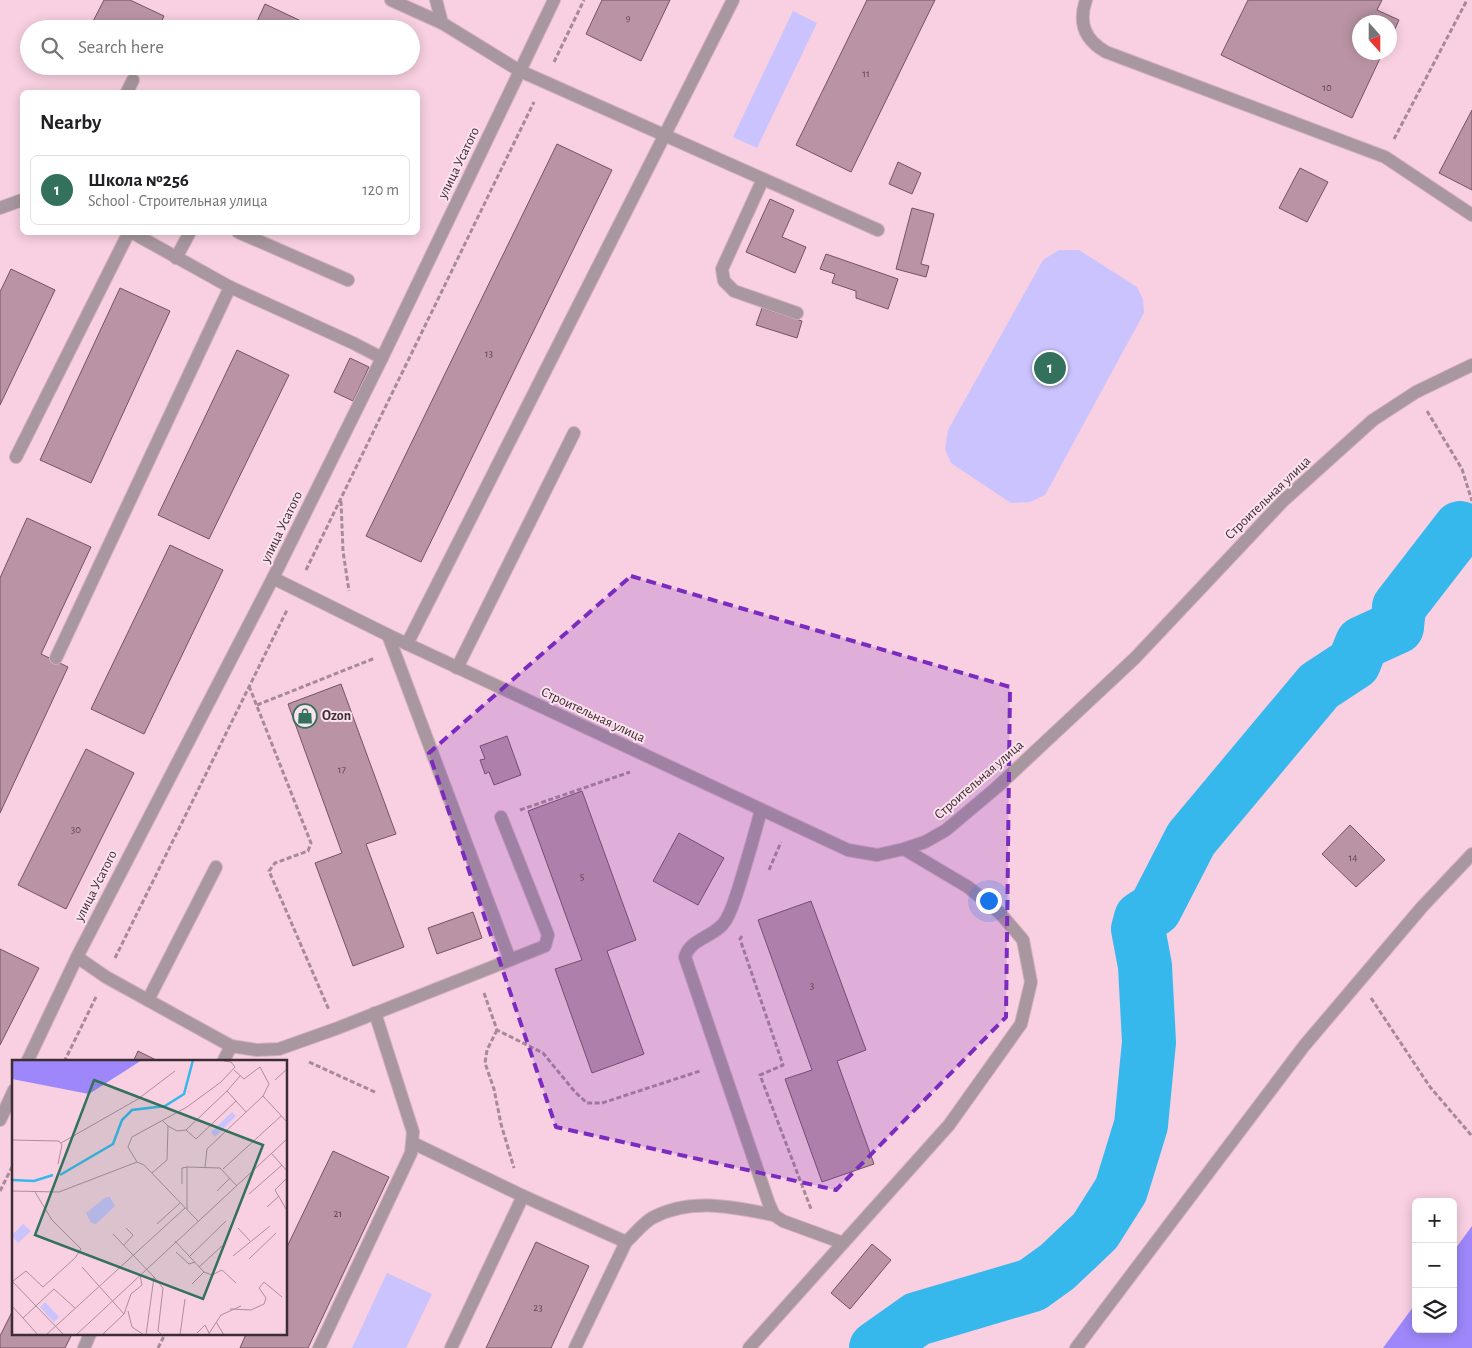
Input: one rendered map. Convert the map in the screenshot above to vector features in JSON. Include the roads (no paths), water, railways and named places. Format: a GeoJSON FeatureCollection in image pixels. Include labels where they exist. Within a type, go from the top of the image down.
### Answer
{"type":"FeatureCollection","features":[{"type":"Feature","properties":{"kind":"street"},"geometry":{"type":"LineString","coordinates":[[391,0],[442,23],[520,71],[878,230]]}},
{"type":"Feature","properties":{"kind":"street"},"geometry":{"type":"LineString","coordinates":[[436,0],[442,23]]}},
{"type":"Feature","properties":{"kind":"street","name":"улица Усатого"},"geometry":{"type":"LineString","coordinates":[[28,1060],[77,956],[273,578],[382,358],[554,0]]}},
{"type":"Feature","properties":{"kind":"street"},"geometry":{"type":"LineString","coordinates":[[407,644],[733,0]]}},
{"type":"Feature","properties":{"kind":"street"},"geometry":{"type":"LineString","coordinates":[[1086,0],[1083,11],[1083,26],[1090,40],[1106,52],[1385,156],[1472,215]]}},
{"type":"Feature","properties":{"kind":"street"},"geometry":{"type":"LineString","coordinates":[[128,90],[133,80]]}},
{"type":"Feature","properties":{"kind":"street"},"geometry":{"type":"LineString","coordinates":[[763,179],[722,269],[724,281],[734,291],[797,313]]}},
{"type":"Feature","properties":{"kind":"street"},"geometry":{"type":"LineString","coordinates":[[0,208],[20,201]]}},
{"type":"Feature","properties":{"kind":"street"},"geometry":{"type":"LineString","coordinates":[[16,457],[128,235]]}},
{"type":"Feature","properties":{"kind":"street"},"geometry":{"type":"LineString","coordinates":[[135,235],[230,287],[353,342],[382,358]]}},
{"type":"Feature","properties":{"kind":"street"},"geometry":{"type":"LineString","coordinates":[[176,258],[188,235]]}},
{"type":"Feature","properties":{"kind":"street"},"geometry":{"type":"LineString","coordinates":[[245,235],[348,280]]}},
{"type":"Feature","properties":{"kind":"street"},"geometry":{"type":"LineString","coordinates":[[56,658],[230,287]]}},
{"type":"Feature","properties":{"kind":"street","name":"Строительная улица"},"geometry":{"type":"LineString","coordinates":[[273,578],[388,636],[656,762],[848,850],[877,855],[925,842],[946,830],[996,788],[1135,658],[1282,501],[1373,420],[1416,392],[1472,365]]}},
{"type":"Feature","properties":{"kind":"street"},"geometry":{"type":"LineString","coordinates":[[457,668],[574,433]]}},
{"type":"Feature","properties":{"kind":"street"},"geometry":{"type":"LineString","coordinates":[[388,636],[510,960]]}},
{"type":"Feature","properties":{"kind":"street"},"geometry":{"type":"LineString","coordinates":[[761,810],[735,899],[727,919],[718,930],[695,943],[687,950],[684,957],[774,1215]]}},
{"type":"Feature","properties":{"kind":"street"},"geometry":{"type":"LineString","coordinates":[[77,956],[106,977],[231,1046],[257,1050],[279,1049],[375,1014],[545,946],[548,935],[500,817]]}},
{"type":"Feature","properties":{"kind":"street"},"geometry":{"type":"LineString","coordinates":[[748,1348],[949,1126],[1021,1024],[1031,982],[1023,940],[1000,913],[968,887],[904,849]]}},
{"type":"Feature","properties":{"kind":"street"},"geometry":{"type":"LineString","coordinates":[[1076,1348],[1304,1046],[1422,907],[1472,854]]}},
{"type":"Feature","properties":{"kind":"street"},"geometry":{"type":"LineString","coordinates":[[148,1000],[216,866]]}},
{"type":"Feature","properties":{"kind":"street"},"geometry":{"type":"LineString","coordinates":[[319,1348],[411,1153],[413,1143],[413,1132],[375,1014]]}},
{"type":"Feature","properties":{"kind":"street"},"geometry":{"type":"LineString","coordinates":[[225,1060],[231,1046]]}},
{"type":"Feature","properties":{"kind":"street"},"geometry":{"type":"LineString","coordinates":[[0,1120],[12,1094]]}},
{"type":"Feature","properties":{"kind":"street"},"geometry":{"type":"LineString","coordinates":[[413,1143],[523,1196],[626,1242]]}},
{"type":"Feature","properties":{"kind":"street"},"geometry":{"type":"LineString","coordinates":[[451,1348],[523,1196]]}},
{"type":"Feature","properties":{"kind":"street"},"geometry":{"type":"LineString","coordinates":[[575,1348],[626,1242],[650,1219],[672,1210],[697,1204],[733,1207],[774,1215],[783,1221],[843,1243]]}},
{"type":"Feature","properties":{"kind":"street"},"geometry":{"type":"LineString","coordinates":[[84,1348],[89,1336]]}},
{"type":"Feature","properties":{"kind":"waterway"},"geometry":{"type":"LineString","coordinates":[[876,1348],[917,1319],[1032,1285],[1057,1267],[1095,1231],[1121,1190],[1141,1125],[1149,1042],[1145,966],[1138,929],[1141,918],[1155,909],[1191,839],[1319,686],[1354,663],[1362,643],[1397,627],[1399,607],[1460,528]]}},
{"type":"Feature","properties":{"kind":"place","name":"Школа №256"},"geometry":{"type":"Point","coordinates":[1050,368]}},
{"type":"Feature","properties":{"kind":"place","name":"Ozon"},"geometry":{"type":"Point","coordinates":[305,716]}}]}
